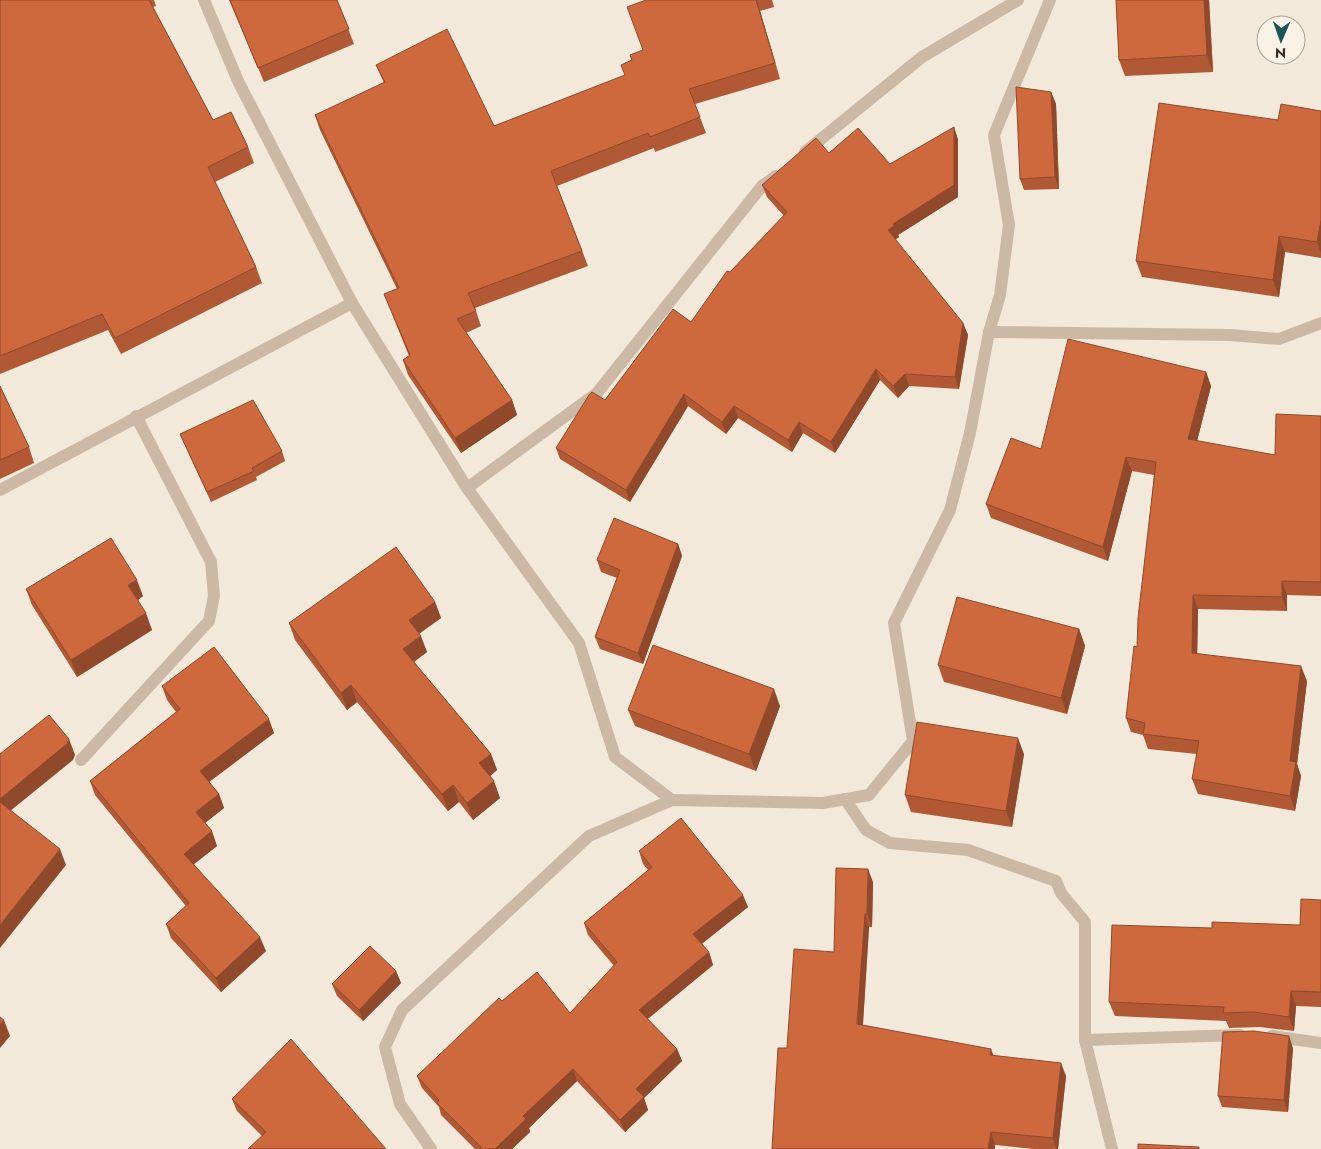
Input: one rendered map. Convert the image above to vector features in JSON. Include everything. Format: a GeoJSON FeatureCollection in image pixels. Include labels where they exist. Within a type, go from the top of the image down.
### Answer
{"type":"FeatureCollection","features":[{"type":"Feature","properties":{"kind":"street"},"geometry":{"type":"LineString","coordinates":[[204,0],[238,80],[352,303],[467,488],[579,643],[615,757],[672,800]]}},
{"type":"Feature","properties":{"kind":"street"},"geometry":{"type":"LineString","coordinates":[[467,488],[597,393],[762,186],[922,57],[1018,0]]}},
{"type":"Feature","properties":{"kind":"street"},"geometry":{"type":"LineString","coordinates":[[431,1149],[400,1104],[385,1047],[402,1010],[589,836],[672,800],[822,802],[869,795],[914,741],[894,623],[950,510],[970,433],[989,332],[1000,295],[1009,225],[994,135],[1050,0]]}},
{"type":"Feature","properties":{"kind":"street"},"geometry":{"type":"LineString","coordinates":[[0,490],[136,416],[352,303]]}},
{"type":"Feature","properties":{"kind":"street"},"geometry":{"type":"LineString","coordinates":[[989,332],[1230,335],[1279,339],[1321,323]]}},
{"type":"Feature","properties":{"kind":"street"},"geometry":{"type":"LineString","coordinates":[[81,760],[209,621],[214,596],[211,562],[136,416]]}},
{"type":"Feature","properties":{"kind":"street"},"geometry":{"type":"LineString","coordinates":[[845,799],[866,830],[890,842],[968,850],[1056,881],[1060,893],[1085,922],[1085,1040],[1112,1149]]}},
{"type":"Feature","properties":{"kind":"street"},"geometry":{"type":"LineString","coordinates":[[1085,1040],[1254,1035],[1321,1043]]}},
{"type":"Feature","properties":{"kind":"building"},"geometry":{"type":"Polygon","coordinates":[[[0,0],[149,0],[213,120],[231,112],[248,147],[208,167],[256,267],[115,338],[102,314],[0,356],[0,0]]]}},
{"type":"Feature","properties":{"kind":"building"},"geometry":{"type":"Polygon","coordinates":[[[230,0],[337,0],[349,29],[258,68],[230,0]]]}},
{"type":"Feature","properties":{"kind":"building"},"geometry":{"type":"Polygon","coordinates":[[[646,0],[756,0],[775,63],[689,89],[700,117],[650,137],[648,133],[551,171],[582,251],[468,293],[476,311],[457,319],[512,400],[455,438],[403,360],[410,355],[384,294],[399,288],[315,115],[385,82],[376,65],[447,29],[494,126],[625,75],[621,65],[632,60],[630,55],[643,50],[627,7],[646,0]]]}},
{"type":"Feature","properties":{"kind":"building"},"geometry":{"type":"Polygon","coordinates":[[[1116,0],[1204,0],[1207,55],[1119,60],[1116,0]]]}},
{"type":"Feature","properties":{"kind":"building"},"geometry":{"type":"Polygon","coordinates":[[[1016,87],[1051,92],[1055,177],[1020,179],[1016,87]]]}},
{"type":"Feature","properties":{"kind":"building"},"geometry":{"type":"Polygon","coordinates":[[[1159,103],[1278,120],[1281,104],[1321,111],[1321,220],[1317,242],[1279,236],[1273,280],[1136,261],[1159,103]]]}},
{"type":"Feature","properties":{"kind":"building"},"geometry":{"type":"Polygon","coordinates":[[[954,127],[954,185],[893,224],[894,226],[888,230],[963,323],[955,377],[905,374],[893,386],[876,369],[831,442],[799,422],[788,440],[734,406],[722,422],[684,394],[626,490],[556,448],[589,395],[592,392],[605,400],[673,309],[691,322],[727,271],[730,272],[787,212],[762,185],[816,138],[829,153],[858,128],[890,164],[954,127]]]}},
{"type":"Feature","properties":{"kind":"building"},"geometry":{"type":"Polygon","coordinates":[[[1068,339],[1206,372],[1188,439],[1275,455],[1276,414],[1321,416],[1321,582],[1282,581],[1282,597],[1193,595],[1192,653],[1301,666],[1290,761],[1296,762],[1290,796],[1192,779],[1199,741],[1143,734],[1145,723],[1126,718],[1134,646],[1137,647],[1138,618],[1156,462],[1126,457],[1103,547],[986,504],[1011,438],[1041,449],[1068,339]]]}},
{"type":"Feature","properties":{"kind":"building"},"geometry":{"type":"Polygon","coordinates":[[[0,386],[29,447],[0,460],[0,386]]]}},
{"type":"Feature","properties":{"kind":"building"},"geometry":{"type":"Polygon","coordinates":[[[253,400],[282,451],[252,468],[254,471],[207,492],[180,434],[253,400]]]}},
{"type":"Feature","properties":{"kind":"building"},"geometry":{"type":"Polygon","coordinates":[[[614,518],[678,544],[638,653],[595,637],[620,570],[597,560],[614,518]]]}},
{"type":"Feature","properties":{"kind":"building"},"geometry":{"type":"Polygon","coordinates":[[[111,538],[137,580],[128,585],[146,613],[71,660],[26,589],[111,538]]]}},
{"type":"Feature","properties":{"kind":"building"},"geometry":{"type":"Polygon","coordinates":[[[396,547],[435,602],[409,620],[421,636],[403,649],[491,754],[479,763],[494,781],[467,803],[453,785],[442,794],[351,685],[341,693],[289,623],[396,547]]]}},
{"type":"Feature","properties":{"kind":"building"},"geometry":{"type":"Polygon","coordinates":[[[957,597],[1079,629],[1061,698],[938,665],[957,597]]]}},
{"type":"Feature","properties":{"kind":"building"},"geometry":{"type":"Polygon","coordinates":[[[653,645],[774,689],[749,754],[628,710],[653,645]]]}},
{"type":"Feature","properties":{"kind":"building"},"geometry":{"type":"Polygon","coordinates":[[[214,647],[269,719],[200,771],[219,794],[196,812],[212,831],[184,854],[260,937],[216,978],[166,924],[189,903],[90,781],[180,709],[162,686],[214,647]]]}},
{"type":"Feature","properties":{"kind":"building"},"geometry":{"type":"Polygon","coordinates":[[[49,715],[69,739],[67,744],[0,799],[0,754],[49,715]]]}},
{"type":"Feature","properties":{"kind":"building"},"geometry":{"type":"Polygon","coordinates":[[[917,722],[1018,738],[1006,811],[905,795],[917,722]]]}},
{"type":"Feature","properties":{"kind":"building"},"geometry":{"type":"Polygon","coordinates":[[[0,802],[60,849],[0,925],[0,802]]]}},
{"type":"Feature","properties":{"kind":"building"},"geometry":{"type":"Polygon","coordinates":[[[681,818],[743,895],[693,934],[709,952],[639,1010],[677,1049],[636,1089],[644,1097],[620,1120],[573,1069],[523,1116],[526,1119],[495,1149],[483,1149],[437,1103],[439,1100],[417,1076],[499,998],[502,1001],[537,972],[570,1013],[617,962],[584,923],[652,867],[639,851],[681,818]]]}},
{"type":"Feature","properties":{"kind":"building"},"geometry":{"type":"Polygon","coordinates":[[[836,868],[868,869],[867,914],[865,914],[857,1024],[991,1049],[990,1055],[1061,1063],[1053,1138],[991,1132],[988,1149],[772,1149],[778,1048],[787,1048],[794,949],[834,952],[836,868]]]}},
{"type":"Feature","properties":{"kind":"building"},"geometry":{"type":"Polygon","coordinates":[[[1301,899],[1321,900],[1321,992],[1291,991],[1289,1017],[1254,1012],[1223,1013],[1224,1007],[1109,1002],[1112,925],[1212,928],[1212,922],[1300,925],[1301,899]]]}},
{"type":"Feature","properties":{"kind":"building"},"geometry":{"type":"Polygon","coordinates":[[[370,946],[396,971],[359,1010],[332,984],[370,946]]]}},
{"type":"Feature","properties":{"kind":"building"},"geometry":{"type":"Polygon","coordinates":[[[0,1017],[4,1020],[0,1025],[0,1017]]]}},
{"type":"Feature","properties":{"kind":"building"},"geometry":{"type":"Polygon","coordinates":[[[1254,1031],[1289,1036],[1284,1100],[1218,1096],[1223,1032],[1254,1031]]]}},
{"type":"Feature","properties":{"kind":"building"},"geometry":{"type":"Polygon","coordinates":[[[291,1039],[386,1149],[248,1149],[266,1132],[232,1099],[291,1039]]]}},
{"type":"Feature","properties":{"kind":"building"},"geometry":{"type":"Polygon","coordinates":[[[1138,1144],[1199,1147],[1199,1149],[1138,1149],[1138,1144]]]}}]}
